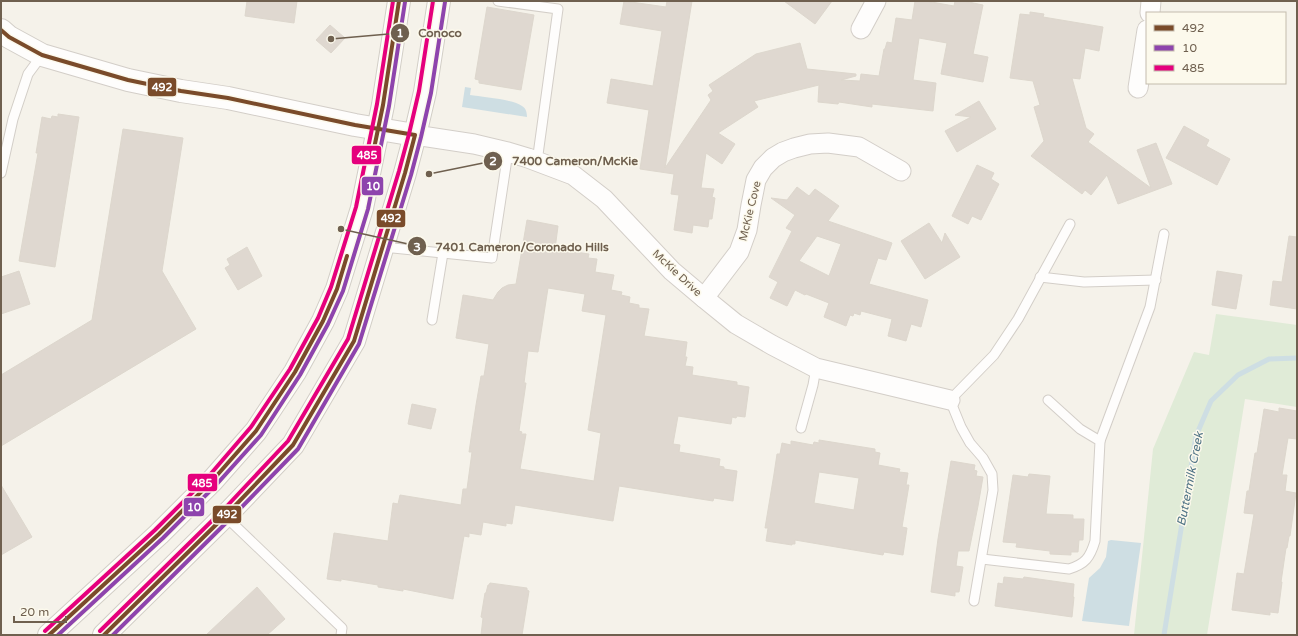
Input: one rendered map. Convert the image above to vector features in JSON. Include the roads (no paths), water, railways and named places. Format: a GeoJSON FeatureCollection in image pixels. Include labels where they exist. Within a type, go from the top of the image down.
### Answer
{"type":"FeatureCollection","features":[{"type":"Feature","properties":{"kind":"main road"},"geometry":{"type":"LineString","coordinates":[[49,635],[159,534],[212,481],[256,431],[295,372],[323,321],[337,289],[362,208],[378,128],[399,1]]}},
{"type":"Feature","properties":{"kind":"main road"},"geometry":{"type":"LineString","coordinates":[[104,635],[225,516],[293,445],[354,341],[405,173],[415,135],[424,92],[439,1]]}},
{"type":"Feature","properties":{"kind":"main road"},"geometry":{"type":"LineString","coordinates":[[1,30],[10,37],[42,55],[128,80],[181,91],[228,98],[355,125],[415,135]]}},
{"type":"Feature","properties":{"kind":"main road"},"geometry":{"type":"LineString","coordinates":[[159,534],[184,556]]}},
{"type":"Feature","properties":{"kind":"street"},"geometry":{"type":"LineString","coordinates":[[861,29],[876,1]]}},
{"type":"Feature","properties":{"kind":"street"},"geometry":{"type":"LineString","coordinates":[[1150,12],[1151,1]]}},
{"type":"Feature","properties":{"kind":"street"},"geometry":{"type":"LineString","coordinates":[[1138,88],[1146,36]]}},
{"type":"Feature","properties":{"kind":"street","name":"McKie Drive"},"geometry":{"type":"LineString","coordinates":[[415,135],[474,144],[508,152],[573,175],[604,199],[672,271],[736,324],[777,348],[816,368],[950,400]]}},
{"type":"Feature","properties":{"kind":"street","name":"McKie Cove"},"geometry":{"type":"LineString","coordinates":[[704,298],[739,252],[747,230],[756,180],[763,168],[773,158],[794,148],[810,144],[828,143],[859,147],[901,171]]}},
{"type":"Feature","properties":{"kind":"lane"},"geometry":{"type":"LineString","coordinates":[[498,1],[558,9],[537,162]]}},
{"type":"Feature","properties":{"kind":"lane"},"geometry":{"type":"LineString","coordinates":[[1,173],[13,118],[28,74],[42,55]]}},
{"type":"Feature","properties":{"kind":"lane"},"geometry":{"type":"LineString","coordinates":[[383,247],[492,258],[508,152]]}},
{"type":"Feature","properties":{"kind":"lane"},"geometry":{"type":"LineString","coordinates":[[974,601],[994,490],[992,474],[983,458],[961,427],[950,400],[994,355],[1018,319],[1070,224]]}},
{"type":"Feature","properties":{"kind":"lane"},"geometry":{"type":"LineString","coordinates":[[982,559],[1069,569],[1086,561],[1092,551],[1095,541],[1100,441],[1150,307],[1164,234]]}},
{"type":"Feature","properties":{"kind":"lane"},"geometry":{"type":"LineString","coordinates":[[432,320],[442,253]]}},
{"type":"Feature","properties":{"kind":"lane"},"geometry":{"type":"LineString","coordinates":[[1040,277],[1084,282],[1156,280]]}},
{"type":"Feature","properties":{"kind":"lane"},"geometry":{"type":"LineString","coordinates":[[801,428],[813,385],[816,368]]}},
{"type":"Feature","properties":{"kind":"lane"},"geometry":{"type":"LineString","coordinates":[[1048,400],[1080,429],[1100,441]]}},
{"type":"Feature","properties":{"kind":"lane"},"geometry":{"type":"LineString","coordinates":[[225,516],[342,628],[341,635]]}},
{"type":"Feature","properties":{"kind":"waterway","name":"Buttermilk Creek"},"geometry":{"type":"LineString","coordinates":[[1164,635],[1196,436],[1211,401],[1238,375],[1269,359],[1297,358]]}},
{"type":"Feature","properties":{"kind":"place","name":"Conoco"},"geometry":{"type":"Point","coordinates":[331,39]}},
{"type":"Feature","properties":{"kind":"place","name":"7400 Cameron/McKie"},"geometry":{"type":"Point","coordinates":[429,174]}},
{"type":"Feature","properties":{"kind":"place","name":"7401 Cameron/Coronado Hills"},"geometry":{"type":"Point","coordinates":[341,229]}}]}
